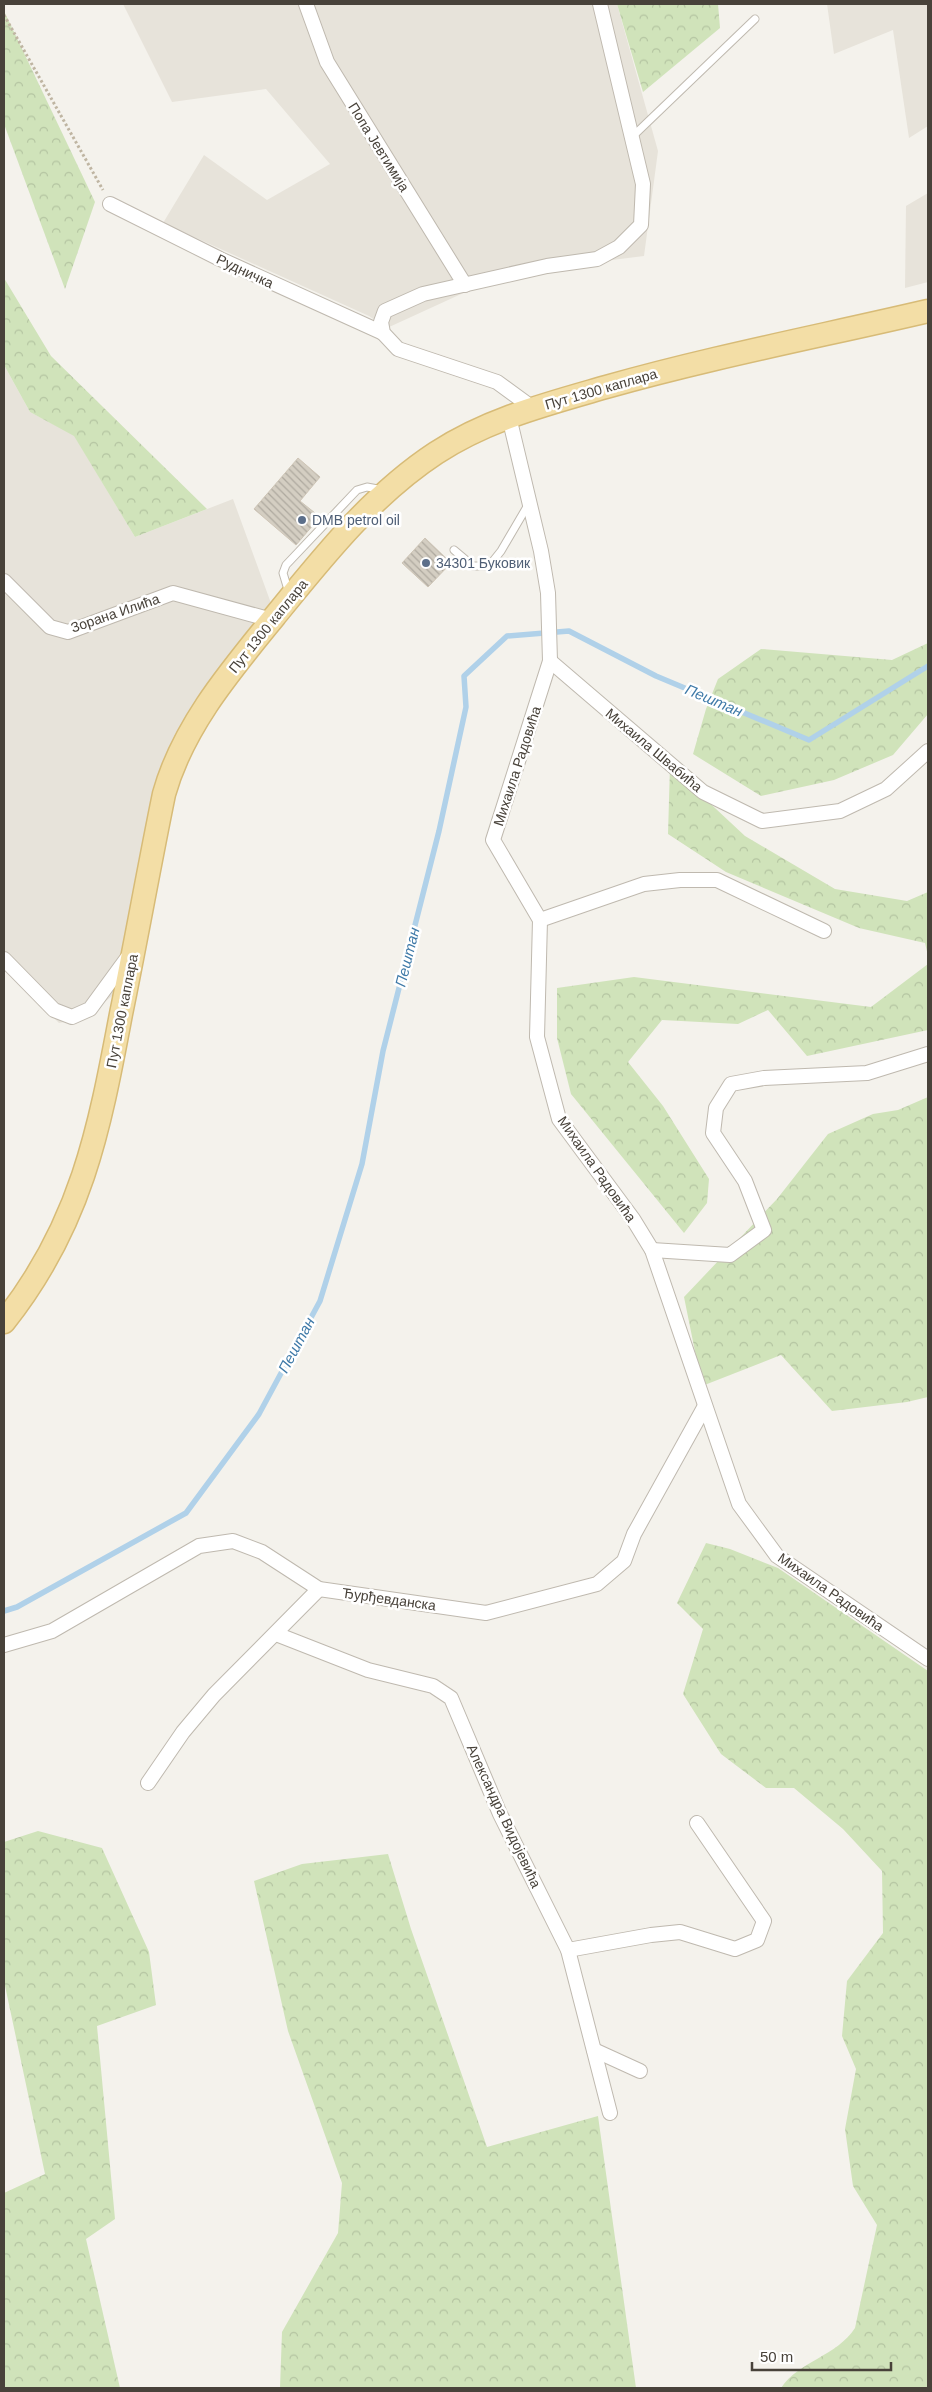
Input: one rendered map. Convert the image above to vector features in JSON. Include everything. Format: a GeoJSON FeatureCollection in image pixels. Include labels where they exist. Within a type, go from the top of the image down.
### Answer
{"type":"FeatureCollection","features":[{"type":"Feature","properties":{"kind":"main road","name":"Пут 1300 каплара"},"geometry":{"type":"LineString","coordinates":[[4,1322],[32,1281],[65,1225],[86,1169],[101,1115],[164,794],[176,759],[202,712],[272,620],[341,537],[387,492],[436,453],[474,431],[509,417],[682,366],[842,332],[928,311]]}},
{"type":"Feature","properties":{"kind":"street","name":"Попа Јевтимија"},"geometry":{"type":"LineString","coordinates":[[306,4],[326,62],[465,284]]}},
{"type":"Feature","properties":{"kind":"street"},"geometry":{"type":"LineString","coordinates":[[534,409],[498,382],[398,350],[382,333],[381,322],[385,311],[423,294],[547,266],[596,259],[619,248],[641,225],[643,184],[600,4]]}},
{"type":"Feature","properties":{"kind":"street","name":"Рудничка"},"geometry":{"type":"LineString","coordinates":[[110,204],[220,259],[382,333]]}},
{"type":"Feature","properties":{"kind":"street","name":"Михаила Радовића"},"geometry":{"type":"LineString","coordinates":[[509,417],[542,551],[548,593],[550,661],[493,840],[540,920],[537,1037],[559,1119],[633,1219],[652,1250],[739,1504],[777,1556],[928,1659]]}},
{"type":"Feature","properties":{"kind":"street","name":"Зорана Илића"},"geometry":{"type":"LineString","coordinates":[[4,581],[50,627],[68,632],[174,592],[272,620]]}},
{"type":"Feature","properties":{"kind":"street","name":"Михаила Швабића"},"geometry":{"type":"LineString","coordinates":[[550,661],[703,792],[762,821],[840,811],[886,789],[928,751]]}},
{"type":"Feature","properties":{"kind":"street"},"geometry":{"type":"LineString","coordinates":[[540,920],[644,884],[680,880],[717,880],[824,931]]}},
{"type":"Feature","properties":{"kind":"street"},"geometry":{"type":"LineString","coordinates":[[4,959],[54,1010],[72,1017],[90,1009],[135,948]]}},
{"type":"Feature","properties":{"kind":"street"},"geometry":{"type":"LineString","coordinates":[[652,1250],[730,1255],[764,1230],[745,1182],[713,1133],[716,1108],[731,1084],[764,1078],[867,1073],[928,1054]]}},
{"type":"Feature","properties":{"kind":"street","name":"Ђурђевданска"},"geometry":{"type":"LineString","coordinates":[[4,1645],[52,1632],[199,1546],[233,1541],[262,1552],[319,1589],[486,1613],[597,1584],[624,1561],[634,1534],[706,1406]]}},
{"type":"Feature","properties":{"kind":"street"},"geometry":{"type":"LineString","coordinates":[[148,1783],[183,1732],[214,1695],[319,1589]]}},
{"type":"Feature","properties":{"kind":"street","name":"Александра Видојевића"},"geometry":{"type":"LineString","coordinates":[[276,1634],[368,1670],[433,1686],[451,1698],[500,1814],[568,1950],[610,2113]]}},
{"type":"Feature","properties":{"kind":"street"},"geometry":{"type":"LineString","coordinates":[[568,1950],[651,1935],[680,1932],[734,1950],[756,1940],[764,1921],[697,1823]]}},
{"type":"Feature","properties":{"kind":"street"},"geometry":{"type":"LineString","coordinates":[[594,2050],[640,2070]]}},
{"type":"Feature","properties":{"kind":"lane"},"geometry":{"type":"LineString","coordinates":[[632,137],[755,19]]}},
{"type":"Feature","properties":{"kind":"lane"},"geometry":{"type":"LineString","coordinates":[[454,550],[473,566],[489,566],[501,551],[530,503]]}},
{"type":"Feature","properties":{"kind":"path"},"geometry":{"type":"LineString","coordinates":[[4,16],[110,204]]}},
{"type":"Feature","properties":{"kind":"shaded area"},"geometry":{"type":"Polygon","coordinates":[[[123,4],[617,4],[658,151],[644,256],[507,273],[387,328],[369,316],[163,223],[204,155],[267,200],[330,164],[266,89],[172,102],[123,4]]]}},
{"type":"Feature","properties":{"kind":"shaded area"},"geometry":{"type":"Polygon","coordinates":[[[827,4],[928,4],[928,126],[909,138],[893,30],[834,54],[827,4]]]}},
{"type":"Feature","properties":{"kind":"shaded area"},"geometry":{"type":"Polygon","coordinates":[[[928,193],[928,282],[905,288],[906,206],[928,193]]]}},
{"type":"Feature","properties":{"kind":"shaded area"},"geometry":{"type":"Polygon","coordinates":[[[4,365],[30,412],[74,435],[135,537],[233,499],[272,606],[179,728],[153,794],[128,983],[85,1018],[59,1023],[4,968],[4,365]]]}},
{"type":"Feature","properties":{"kind":"green space"},"geometry":{"type":"Polygon","coordinates":[[[617,4],[718,4],[720,28],[643,92],[617,4]]]}},
{"type":"Feature","properties":{"kind":"green space"},"geometry":{"type":"Polygon","coordinates":[[[4,11],[95,202],[65,289],[4,124],[4,11]]]}},
{"type":"Feature","properties":{"kind":"green space"},"geometry":{"type":"Polygon","coordinates":[[[4,278],[51,356],[207,509],[135,537],[74,436],[30,412],[4,365],[4,278]]]}},
{"type":"Feature","properties":{"kind":"green space"},"geometry":{"type":"Polygon","coordinates":[[[928,643],[928,714],[893,755],[834,780],[761,796],[693,754],[706,709],[718,679],[761,649],[892,660],[928,643]]]}},
{"type":"Feature","properties":{"kind":"green space"},"geometry":{"type":"Polygon","coordinates":[[[670,766],[745,836],[835,889],[907,901],[928,892],[928,956],[925,943],[859,928],[726,872],[668,834],[670,766]]]}},
{"type":"Feature","properties":{"kind":"green space"},"geometry":{"type":"Polygon","coordinates":[[[928,964],[928,1030],[807,1056],[768,1010],[738,1024],[662,1020],[628,1062],[663,1106],[709,1179],[707,1203],[684,1233],[571,1094],[557,1038],[557,988],[634,977],[871,1007],[928,964]]]}},
{"type":"Feature","properties":{"kind":"green space"},"geometry":{"type":"Polygon","coordinates":[[[928,1097],[928,1397],[907,1402],[832,1411],[781,1355],[702,1386],[684,1297],[777,1199],[828,1134],[873,1114],[898,1110],[928,1097]]]}},
{"type":"Feature","properties":{"kind":"green space"},"geometry":{"type":"Polygon","coordinates":[[[706,1543],[730,1549],[778,1568],[928,1671],[928,2388],[781,2388],[798,2371],[847,2338],[855,2328],[877,2225],[853,2186],[845,2129],[856,2069],[842,2036],[847,1981],[883,1933],[882,1871],[843,1829],[794,1788],[766,1788],[721,1754],[683,1694],[703,1629],[677,1603],[706,1543]]]}},
{"type":"Feature","properties":{"kind":"green space"},"geometry":{"type":"Polygon","coordinates":[[[38,1831],[102,1848],[149,1952],[156,2005],[97,2026],[115,2219],[86,2239],[120,2388],[4,2388],[4,2193],[45,2174],[4,1981],[4,1842],[38,1831]]]}},
{"type":"Feature","properties":{"kind":"green space"},"geometry":{"type":"Polygon","coordinates":[[[388,1854],[411,1929],[487,2147],[598,2116],[636,2388],[280,2388],[282,2332],[338,2233],[342,2183],[288,2031],[254,1881],[302,1864],[388,1854]]]}},
{"type":"Feature","properties":{"kind":"building"},"geometry":{"type":"Polygon","coordinates":[[[298,458],[320,477],[300,501],[320,517],[296,545],[254,509],[298,458]]]}},
{"type":"Feature","properties":{"kind":"building"},"geometry":{"type":"Polygon","coordinates":[[[425,538],[451,563],[428,587],[402,563],[425,538]]]}},
{"type":"Feature","properties":{"kind":"waterway","name":"Пештан"},"geometry":{"type":"LineString","coordinates":[[4,1611],[17,1607],[186,1513],[259,1414],[320,1301],[362,1164],[383,1051],[439,831],[466,707],[464,676],[507,636],[569,631],[656,676],[809,740],[928,666]]}},
{"type":"Feature","properties":{"kind":"place","name":"DMB petrol oil"},"geometry":{"type":"Point","coordinates":[302,520]}},
{"type":"Feature","properties":{"kind":"place","name":"34301 Буковик"},"geometry":{"type":"Point","coordinates":[426,563]}}]}
